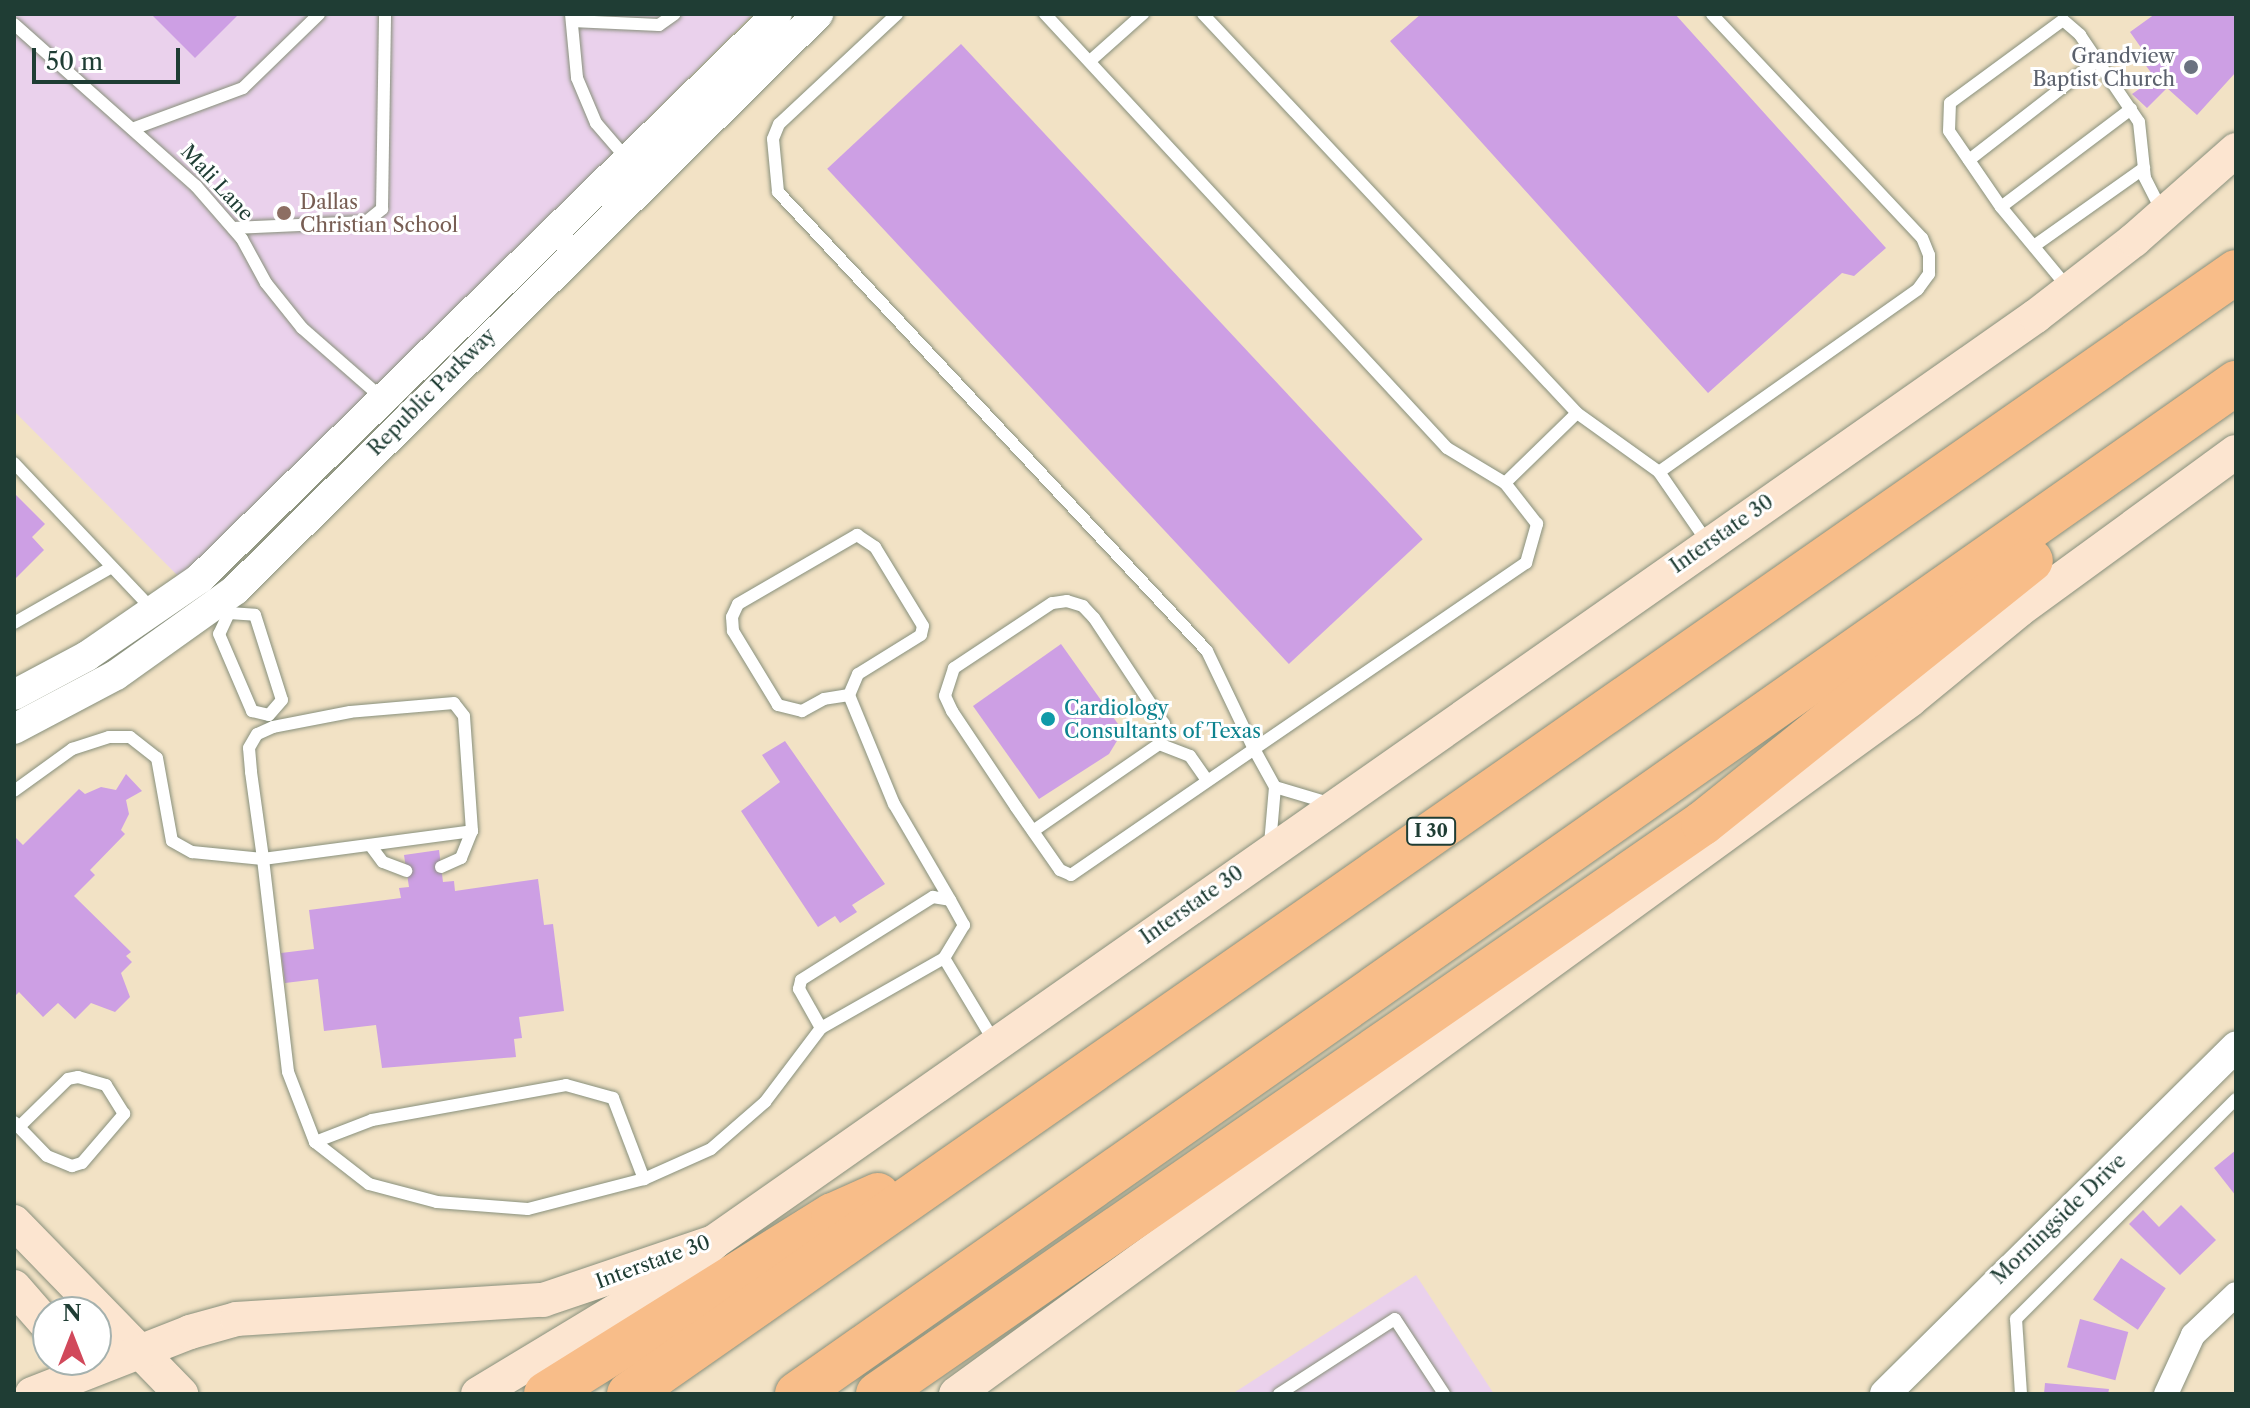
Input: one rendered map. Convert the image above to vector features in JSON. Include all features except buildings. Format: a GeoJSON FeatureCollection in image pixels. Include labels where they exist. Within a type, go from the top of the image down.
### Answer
{"type":"FeatureCollection","features":[{"type":"Feature","properties":{"kind":"highway","name":"I 30"},"geometry":{"type":"LineString","coordinates":[[629,1394],[2236,272]]}},
{"type":"Feature","properties":{"kind":"highway"},"geometry":{"type":"LineString","coordinates":[[797,1394],[2224,392]]}},
{"type":"Feature","properties":{"kind":"highway"},"geometry":{"type":"LineString","coordinates":[[878,1394],[1703,823],[2173,445],[2224,392]]}},
{"type":"Feature","properties":{"kind":"highway"},"geometry":{"type":"LineString","coordinates":[[546,1394],[833,1215],[972,1154]]}},
{"type":"Feature","properties":{"kind":"main road","name":"Interstate 30"},"geometry":{"type":"LineString","coordinates":[[112,1358],[140,1352],[237,1319],[543,1300],[714,1242],[2070,290],[2163,215],[2236,150]]}},
{"type":"Feature","properties":{"kind":"main road"},"geometry":{"type":"LineString","coordinates":[[956,1394],[1910,700],[2019,610],[2236,452]]}},
{"type":"Feature","properties":{"kind":"main road"},"geometry":{"type":"LineString","coordinates":[[14,1222],[181,1394]]}},
{"type":"Feature","properties":{"kind":"main road"},"geometry":{"type":"LineString","coordinates":[[478,1394],[634,1300],[680,1279],[714,1242]]}},
{"type":"Feature","properties":{"kind":"main road"},"geometry":{"type":"LineString","coordinates":[[14,1287],[32,1308]]}},
{"type":"Feature","properties":{"kind":"main road","name":"Interstate 30"},"geometry":{"type":"LineString","coordinates":[[32,1394],[63,1376]]}},
{"type":"Feature","properties":{"kind":"main road"},"geometry":{"type":"LineString","coordinates":[[93,1376],[111,1394]]}},
{"type":"Feature","properties":{"kind":"street","name":"Republic Parkway"},"geometry":{"type":"LineString","coordinates":[[638,170],[777,14]]}},
{"type":"Feature","properties":{"kind":"street","name":"Republic Parkway"},"geometry":{"type":"LineString","coordinates":[[14,729],[116,675],[215,598],[394,409],[638,170],[818,14]]}},
{"type":"Feature","properties":{"kind":"street","name":"Republic Parkway"},"geometry":{"type":"LineString","coordinates":[[14,695],[155,612],[215,598]]}},
{"type":"Feature","properties":{"kind":"street","name":"Morningside Drive"},"geometry":{"type":"LineString","coordinates":[[1885,1394],[2236,1047]]}},
{"type":"Feature","properties":{"kind":"street"},"geometry":{"type":"LineString","coordinates":[[2166,1394],[2193,1335],[2236,1294]]}},
{"type":"Feature","properties":{"kind":"lane"},"geometry":{"type":"LineString","coordinates":[[135,128],[243,88],[319,14]]}},
{"type":"Feature","properties":{"kind":"lane"},"geometry":{"type":"LineString","coordinates":[[233,228],[366,222],[382,209],[385,14]]}},
{"type":"Feature","properties":{"kind":"lane"},"geometry":{"type":"LineString","coordinates":[[638,170],[596,123],[577,78],[572,17],[659,25],[675,14]]}},
{"type":"Feature","properties":{"kind":"lane"},"geometry":{"type":"LineString","coordinates":[[897,14],[779,124],[773,139],[778,192],[1207,651],[1275,787],[1274,835],[1267,853]]}},
{"type":"Feature","properties":{"kind":"lane"},"geometry":{"type":"LineString","coordinates":[[1033,831],[1159,744],[1164,724],[1083,606],[1052,603],[954,668],[946,682],[952,711],[1033,831],[1060,870],[1071,875],[1526,563],[1537,524],[1505,483],[1447,448],[1045,14]]}},
{"type":"Feature","properties":{"kind":"lane"},"geometry":{"type":"LineString","coordinates":[[1090,61],[1143,14]]}},
{"type":"Feature","properties":{"kind":"lane"},"geometry":{"type":"LineString","coordinates":[[1203,14],[1577,413],[1659,472],[1708,543]]}},
{"type":"Feature","properties":{"kind":"lane"},"geometry":{"type":"LineString","coordinates":[[1659,472],[1918,289],[1929,274],[1929,255],[1922,238],[1712,14]]}},
{"type":"Feature","properties":{"kind":"lane"},"geometry":{"type":"LineString","coordinates":[[2070,290],[2001,207],[1949,131],[1950,103],[2062,17],[2098,60],[2139,122],[2144,168],[2163,215]]}},
{"type":"Feature","properties":{"kind":"lane","name":"Mali Lane"},"geometry":{"type":"LineString","coordinates":[[14,24],[135,128],[233,228],[266,283],[302,328],[394,409]]}},
{"type":"Feature","properties":{"kind":"lane"},"geometry":{"type":"LineString","coordinates":[[1969,160],[2098,60]]}},
{"type":"Feature","properties":{"kind":"lane"},"geometry":{"type":"LineString","coordinates":[[2001,207],[2131,109]]}},
{"type":"Feature","properties":{"kind":"lane"},"geometry":{"type":"LineString","coordinates":[[2034,246],[2144,168]]}},
{"type":"Feature","properties":{"kind":"lane"},"geometry":{"type":"LineString","coordinates":[[1505,483],[1577,413]]}},
{"type":"Feature","properties":{"kind":"lane"},"geometry":{"type":"LineString","coordinates":[[14,463],[110,568],[155,612]]}},
{"type":"Feature","properties":{"kind":"lane"},"geometry":{"type":"LineString","coordinates":[[441,867],[461,858],[472,831],[464,716],[454,703],[271,721],[252,711],[219,634],[215,598],[255,615],[282,700],[271,721],[257,734],[249,748],[288,1072],[315,1142],[369,1184],[437,1202],[528,1209],[644,1179],[711,1149],[765,1102],[821,1028],[944,958],[964,925],[894,804],[849,695],[858,674],[921,635],[923,626],[875,547],[857,535],[738,604],[732,617],[733,631],[778,705],[802,711],[824,699],[849,695]]}},
{"type":"Feature","properties":{"kind":"lane"},"geometry":{"type":"LineString","coordinates":[[14,623],[110,568]]}},
{"type":"Feature","properties":{"kind":"lane"},"geometry":{"type":"LineString","coordinates":[[14,791],[72,749],[109,737],[130,737],[157,758],[172,841],[192,852],[263,859],[472,831]]}},
{"type":"Feature","properties":{"kind":"lane"},"geometry":{"type":"LineString","coordinates":[[1159,744],[1190,756],[1207,780]]}},
{"type":"Feature","properties":{"kind":"lane"},"geometry":{"type":"LineString","coordinates":[[1275,787],[1316,803],[1337,803]]}},
{"type":"Feature","properties":{"kind":"lane"},"geometry":{"type":"LineString","coordinates":[[370,845],[383,862],[406,871]]}},
{"type":"Feature","properties":{"kind":"lane"},"geometry":{"type":"LineString","coordinates":[[821,1028],[799,989],[801,980],[933,897],[950,900]]}},
{"type":"Feature","properties":{"kind":"lane"},"geometry":{"type":"LineString","coordinates":[[944,958],[995,1043]]}},
{"type":"Feature","properties":{"kind":"lane"},"geometry":{"type":"LineString","coordinates":[[78,1077],[106,1085],[124,1114],[82,1163],[72,1166],[47,1156],[17,1125],[68,1079],[78,1077]]}},
{"type":"Feature","properties":{"kind":"lane"},"geometry":{"type":"LineString","coordinates":[[315,1142],[372,1120],[566,1085],[613,1098],[644,1179]]}},
{"type":"Feature","properties":{"kind":"lane"},"geometry":{"type":"LineString","coordinates":[[2021,1394],[2016,1319],[2236,1099]]}},
{"type":"Feature","properties":{"kind":"lane"},"geometry":{"type":"LineString","coordinates":[[1279,1394],[1395,1319],[1444,1394]]}},
{"type":"Feature","properties":{"kind":"shaded area","name":"Dallas Christian School"},"geometry":{"type":"Polygon","coordinates":[[[14,14],[753,14],[183,581],[14,411],[14,14]]]}},
{"type":"Feature","properties":{"kind":"shaded area"},"geometry":{"type":"Polygon","coordinates":[[[1416,1275],[1494,1394],[1232,1394],[1416,1275]]]}},
{"type":"Feature","properties":{"kind":"place","name":"Grandview Baptist Church"},"geometry":{"type":"Point","coordinates":[2191,67]}},
{"type":"Feature","properties":{"kind":"place","name":"Dallas Christian School"},"geometry":{"type":"Point","coordinates":[284,213]}},
{"type":"Feature","properties":{"kind":"place","name":"Cardiology Consultants of Texas"},"geometry":{"type":"Point","coordinates":[1048,719]}}]}
